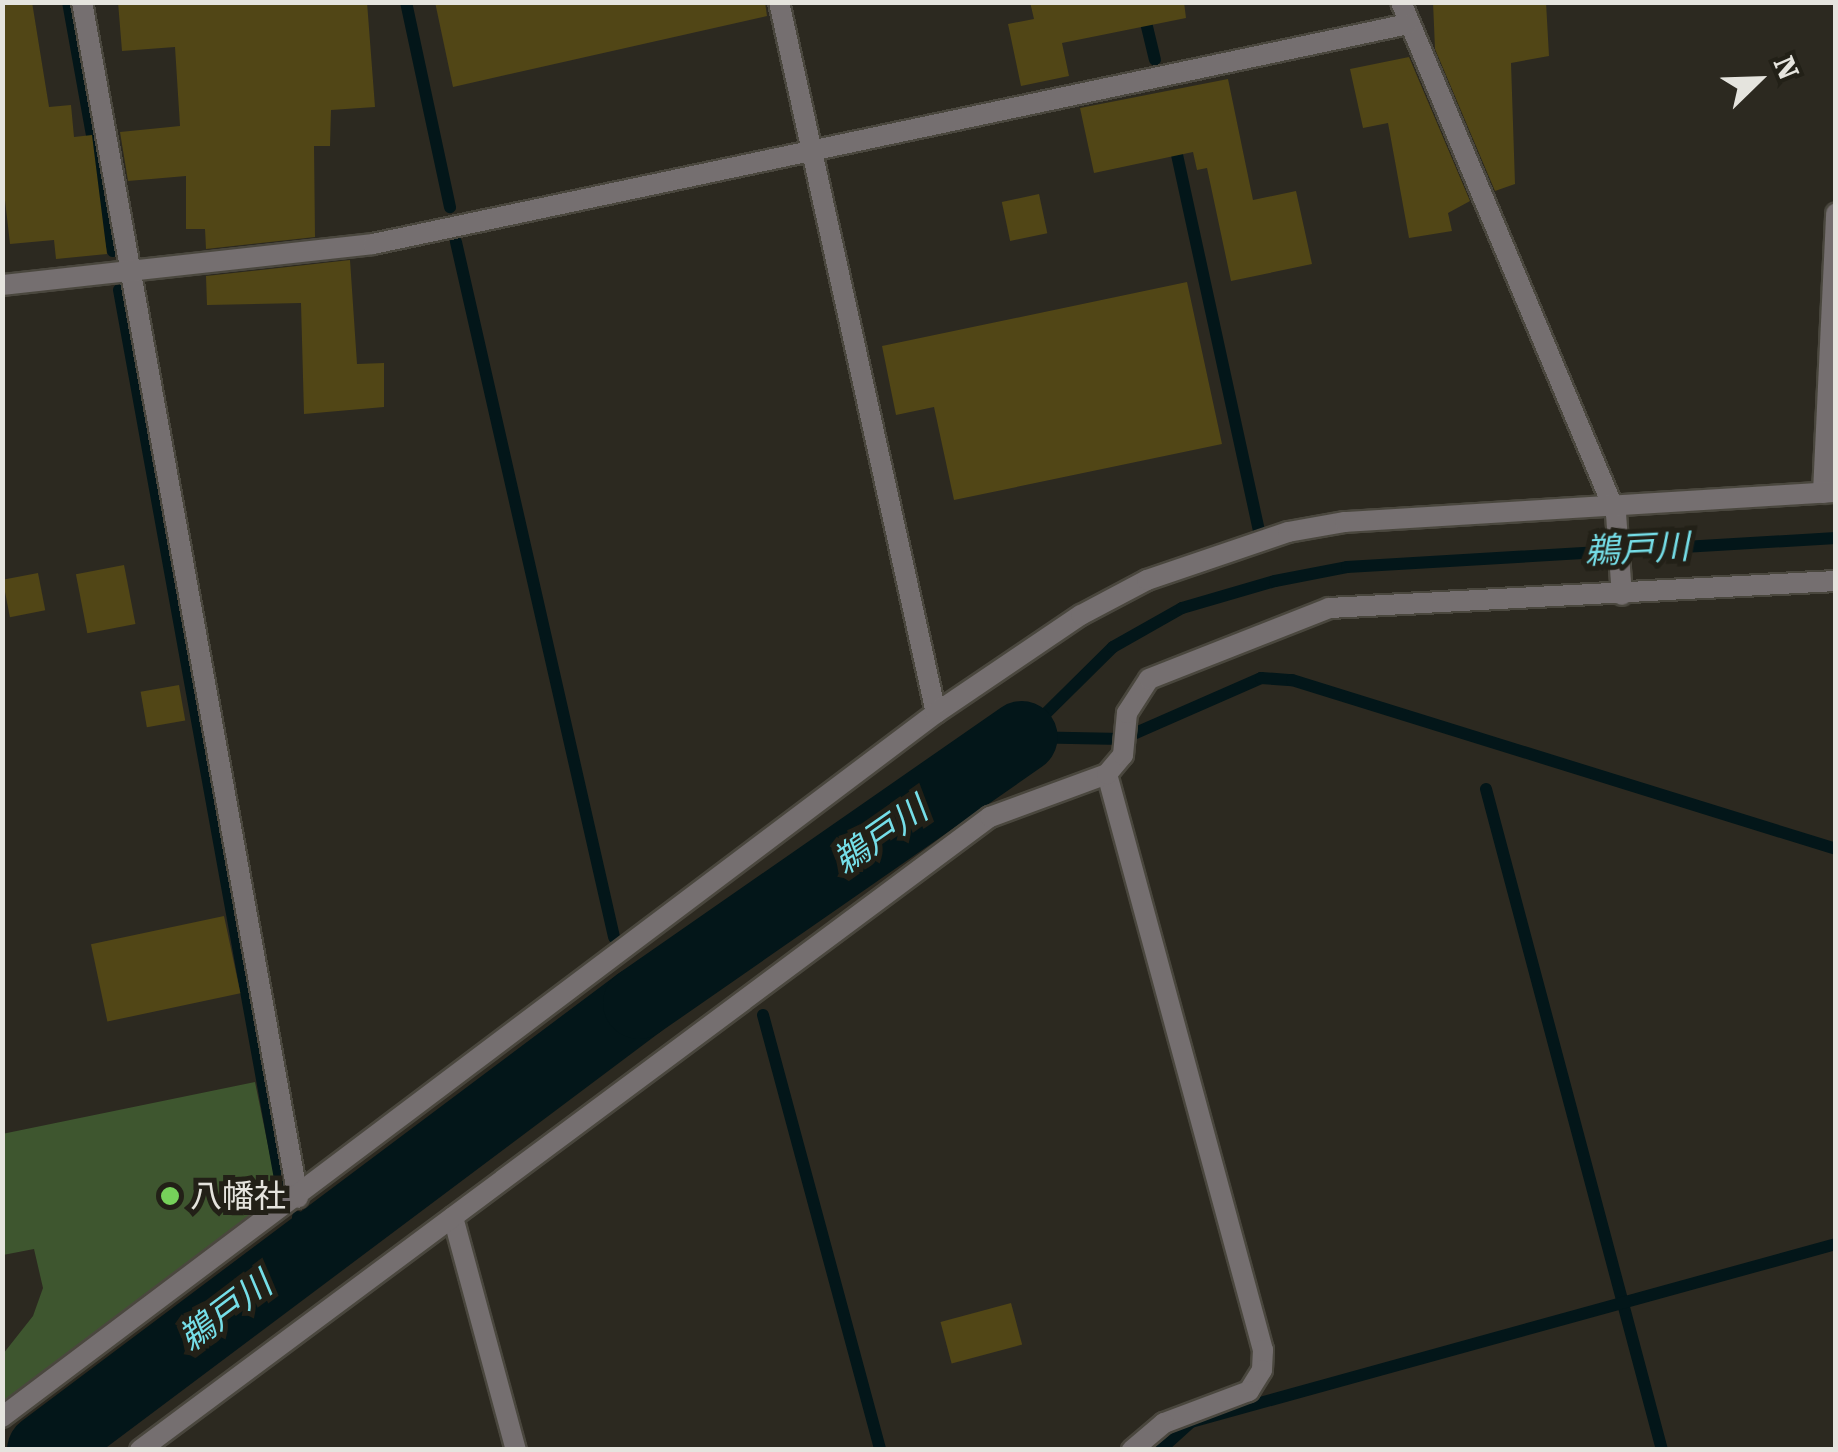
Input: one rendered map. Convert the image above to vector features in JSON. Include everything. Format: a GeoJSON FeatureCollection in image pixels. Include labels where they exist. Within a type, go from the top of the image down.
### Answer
{"type":"FeatureCollection","features":[{"type":"Feature","properties":{"kind":"street"},"geometry":{"type":"LineString","coordinates":[[82,2],[133,266],[298,1198]]}},
{"type":"Feature","properties":{"kind":"street"},"geometry":{"type":"LineString","coordinates":[[780,2],[936,713]]}},
{"type":"Feature","properties":{"kind":"street"},"geometry":{"type":"LineString","coordinates":[[1401,2],[1615,511],[1622,594]]}},
{"type":"Feature","properties":{"kind":"street"},"geometry":{"type":"LineString","coordinates":[[2,285],[133,266],[373,244],[1408,24]]}},
{"type":"Feature","properties":{"kind":"street"},"geometry":{"type":"LineString","coordinates":[[2,1417],[298,1198],[936,713],[1081,615],[1147,580],[1234,548],[1346,522],[1615,511],[1829,493],[1836,213]]}},
{"type":"Feature","properties":{"kind":"street"},"geometry":{"type":"LineString","coordinates":[[140,1450],[990,817],[1108,774],[1122,755],[1127,713],[1149,679],[1329,608],[1836,581]]}},
{"type":"Feature","properties":{"kind":"street"},"geometry":{"type":"LineString","coordinates":[[1108,774],[1263,1350],[1262,1370],[1249,1391],[1164,1423],[1132,1450]]}},
{"type":"Feature","properties":{"kind":"street"},"geometry":{"type":"LineString","coordinates":[[453,1217],[516,1450]]}},
{"type":"Feature","properties":{"kind":"green space"},"geometry":{"type":"Polygon","coordinates":[[[255,1082],[279,1199],[3,1404],[3,1354],[33,1316],[43,1288],[34,1249],[3,1255],[2,1134],[255,1082]]]}},
{"type":"Feature","properties":{"kind":"building"},"geometry":{"type":"Polygon","coordinates":[[[2,2],[32,2],[49,107],[71,105],[74,137],[92,135],[107,254],[56,259],[54,240],[10,244],[2,174],[2,2]]]}},
{"type":"Feature","properties":{"kind":"building"},"geometry":{"type":"Polygon","coordinates":[[[118,2],[367,2],[375,107],[331,110],[330,146],[314,146],[315,237],[206,249],[205,229],[186,229],[186,176],[128,181],[120,132],[180,126],[175,47],[122,51],[118,2]]]}},
{"type":"Feature","properties":{"kind":"building"},"geometry":{"type":"Polygon","coordinates":[[[435,2],[765,2],[767,16],[453,87],[435,2]]]}},
{"type":"Feature","properties":{"kind":"building"},"geometry":{"type":"Polygon","coordinates":[[[1030,2],[1184,2],[1186,18],[1062,43],[1069,76],[1021,86],[1008,24],[1034,19],[1030,2]]]}},
{"type":"Feature","properties":{"kind":"building"},"geometry":{"type":"Polygon","coordinates":[[[1433,2],[1546,2],[1549,56],[1511,63],[1515,184],[1495,191],[1435,49],[1433,2]]]}},
{"type":"Feature","properties":{"kind":"building"},"geometry":{"type":"Polygon","coordinates":[[[1409,57],[1470,201],[1448,213],[1452,231],[1409,238],[1388,123],[1363,128],[1350,69],[1409,57]]]}},
{"type":"Feature","properties":{"kind":"building"},"geometry":{"type":"Polygon","coordinates":[[[1228,79],[1253,200],[1296,191],[1312,264],[1231,281],[1207,168],[1197,170],[1193,152],[1094,173],[1080,108],[1228,79]]]}},
{"type":"Feature","properties":{"kind":"building"},"geometry":{"type":"Polygon","coordinates":[[[1039,194],[1047,233],[1010,241],[1002,202],[1039,194]]]}},
{"type":"Feature","properties":{"kind":"building"},"geometry":{"type":"Polygon","coordinates":[[[350,260],[357,364],[384,363],[384,407],[304,414],[301,303],[207,305],[206,276],[350,260]]]}},
{"type":"Feature","properties":{"kind":"building"},"geometry":{"type":"Polygon","coordinates":[[[1187,282],[1222,444],[954,500],[934,407],[896,415],[882,346],[1187,282]]]}},
{"type":"Feature","properties":{"kind":"building"},"geometry":{"type":"Polygon","coordinates":[[[124,565],[135,624],[87,633],[76,574],[124,565]]]}},
{"type":"Feature","properties":{"kind":"building"},"geometry":{"type":"Polygon","coordinates":[[[38,573],[45,610],[10,617],[3,580],[38,573]]]}},
{"type":"Feature","properties":{"kind":"building"},"geometry":{"type":"Polygon","coordinates":[[[179,685],[185,720],[147,727],[141,692],[179,685]]]}},
{"type":"Feature","properties":{"kind":"building"},"geometry":{"type":"Polygon","coordinates":[[[224,916],[240,993],[107,1022],[91,944],[224,916]]]}},
{"type":"Feature","properties":{"kind":"building"},"geometry":{"type":"Polygon","coordinates":[[[1011,1303],[1022,1345],[952,1363],[940,1322],[1011,1303]]]}},
{"type":"Feature","properties":{"kind":"waterway"},"geometry":{"type":"LineString","coordinates":[[68,2],[113,251]]}},
{"type":"Feature","properties":{"kind":"waterway"},"geometry":{"type":"LineString","coordinates":[[406,2],[450,207]]}},
{"type":"Feature","properties":{"kind":"waterway"},"geometry":{"type":"LineString","coordinates":[[1143,10],[1155,60]]}},
{"type":"Feature","properties":{"kind":"waterway"},"geometry":{"type":"LineString","coordinates":[[1174,141],[1259,530]]}},
{"type":"Feature","properties":{"kind":"waterway"},"geometry":{"type":"LineString","coordinates":[[456,242],[614,937]]}},
{"type":"Feature","properties":{"kind":"waterway"},"geometry":{"type":"LineString","coordinates":[[119,290],[282,1190]]}},
{"type":"Feature","properties":{"kind":"waterway","name":"鵜戸川"},"geometry":{"type":"LineString","coordinates":[[1022,737],[1113,647],[1182,608],[1275,581],[1347,567],[1836,538]]}},
{"type":"Feature","properties":{"kind":"waterway"},"geometry":{"type":"LineString","coordinates":[[1022,737],[1122,739],[1261,678],[1292,680],[1836,849]]}},
{"type":"Feature","properties":{"kind":"waterway","name":"鵜戸川"},"geometry":{"type":"LineString","coordinates":[[43,1450],[639,1003],[1022,737]]}},
{"type":"Feature","properties":{"kind":"waterway"},"geometry":{"type":"LineString","coordinates":[[1486,789],[1662,1450]]}},
{"type":"Feature","properties":{"kind":"waterway"},"geometry":{"type":"LineString","coordinates":[[632,989],[639,1003]]}},
{"type":"Feature","properties":{"kind":"waterway"},"geometry":{"type":"LineString","coordinates":[[763,1015],[880,1450]]}},
{"type":"Feature","properties":{"kind":"waterway"},"geometry":{"type":"LineString","coordinates":[[298,1217],[314,1246]]}},
{"type":"Feature","properties":{"kind":"waterway"},"geometry":{"type":"LineString","coordinates":[[1160,1450],[1191,1422],[1836,1244]]}},
{"type":"Feature","properties":{"kind":"place","name":"八幡社"},"geometry":{"type":"Point","coordinates":[170,1196]}}]}
